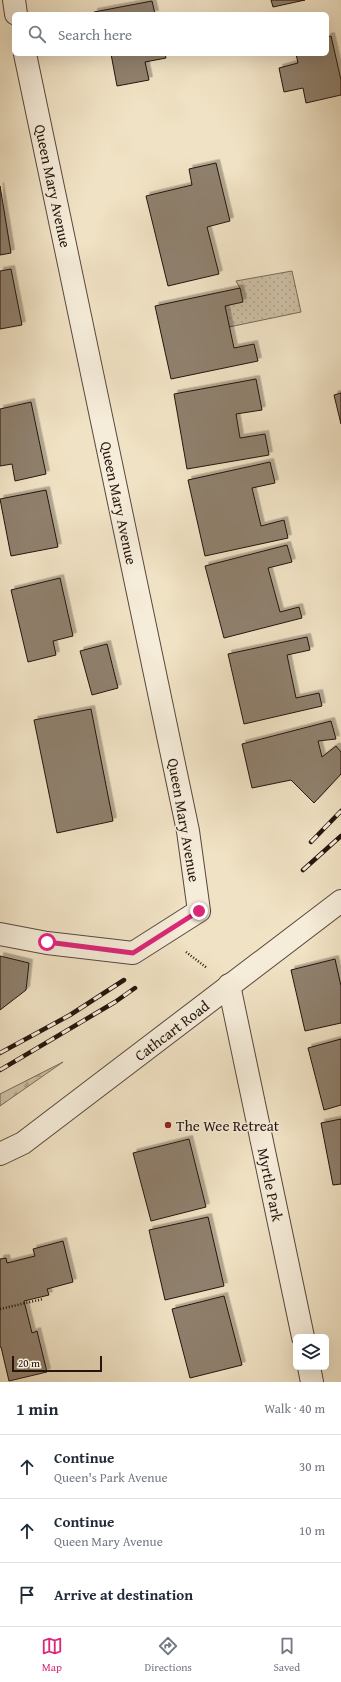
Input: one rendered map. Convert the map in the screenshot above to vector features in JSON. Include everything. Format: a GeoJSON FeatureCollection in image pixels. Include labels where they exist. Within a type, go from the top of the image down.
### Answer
{"type":"FeatureCollection","features":[{"type":"Feature","properties":{"kind":"street"},"geometry":{"type":"LineString","coordinates":[[14,0],[16,12]]}},
{"type":"Feature","properties":{"kind":"street","name":"Queen Mary Avenue"},"geometry":{"type":"LineString","coordinates":[[25,56],[188,832],[199,911],[164,934]]}},
{"type":"Feature","properties":{"kind":"street","name":"Cathcart Road"},"geometry":{"type":"LineString","coordinates":[[0,1154],[23,1143],[341,901]]}},
{"type":"Feature","properties":{"kind":"street"},"geometry":{"type":"LineString","coordinates":[[0,934],[47,942],[133,953],[164,934]]}},
{"type":"Feature","properties":{"kind":"street","name":"Myrtle Park"},"geometry":{"type":"LineString","coordinates":[[229,985],[302,1334]]}},
{"type":"Feature","properties":{"kind":"street"},"geometry":{"type":"LineString","coordinates":[[310,1370],[312,1382]]}},
{"type":"Feature","properties":{"kind":"path"},"geometry":{"type":"LineString","coordinates":[[164,934],[229,985]]}},
{"type":"Feature","properties":{"kind":"path"},"geometry":{"type":"LineString","coordinates":[[0,1309],[43,1299]]}},
{"type":"Feature","properties":{"kind":"green space"},"geometry":{"type":"Polygon","coordinates":[[[292,271],[301,312],[229,327],[225,306],[240,288],[236,281],[292,271]]]}},
{"type":"Feature","properties":{"kind":"green space"},"geometry":{"type":"Polygon","coordinates":[[[63,1062],[0,1106],[0,1094],[63,1062]]]}},
{"type":"Feature","properties":{"kind":"building"},"geometry":{"type":"Polygon","coordinates":[[[271,0],[305,0],[273,7],[271,0]]]}},
{"type":"Feature","properties":{"kind":"building"},"geometry":{"type":"Polygon","coordinates":[[[152,1],[155,12],[94,12],[152,1]]]}},
{"type":"Feature","properties":{"kind":"building"},"geometry":{"type":"Polygon","coordinates":[[[329,36],[331,36],[341,80],[341,95],[306,103],[303,88],[284,92],[279,68],[298,63],[296,56],[329,56],[329,36]]]}},
{"type":"Feature","properties":{"kind":"building"},"geometry":{"type":"Polygon","coordinates":[[[111,56],[166,56],[166,58],[145,62],[149,80],[117,86],[111,56]]]}},
{"type":"Feature","properties":{"kind":"building"},"geometry":{"type":"Polygon","coordinates":[[[216,163],[230,221],[207,227],[219,274],[168,286],[146,196],[192,185],[189,169],[216,163]]]}},
{"type":"Feature","properties":{"kind":"building"},"geometry":{"type":"Polygon","coordinates":[[[0,186],[11,253],[0,255],[0,186]]]}},
{"type":"Feature","properties":{"kind":"building"},"geometry":{"type":"Polygon","coordinates":[[[11,269],[22,325],[0,329],[0,271],[11,269]]]}},
{"type":"Feature","properties":{"kind":"building"},"geometry":{"type":"Polygon","coordinates":[[[240,288],[243,302],[225,306],[234,348],[254,344],[258,361],[171,379],[155,306],[240,288]]]}},
{"type":"Feature","properties":{"kind":"building"},"geometry":{"type":"Polygon","coordinates":[[[256,379],[262,410],[236,414],[240,438],[265,434],[269,455],[187,469],[174,394],[256,379]]]}},
{"type":"Feature","properties":{"kind":"building"},"geometry":{"type":"Polygon","coordinates":[[[341,393],[341,424],[334,395],[341,393]]]}},
{"type":"Feature","properties":{"kind":"building"},"geometry":{"type":"Polygon","coordinates":[[[31,402],[46,474],[15,481],[12,464],[0,466],[0,409],[31,402]]]}},
{"type":"Feature","properties":{"kind":"building"},"geometry":{"type":"Polygon","coordinates":[[[270,462],[275,483],[252,488],[261,526],[284,520],[288,538],[205,556],[188,480],[270,462]]]}},
{"type":"Feature","properties":{"kind":"building"},"geometry":{"type":"Polygon","coordinates":[[[46,490],[58,547],[11,556],[0,499],[46,490]]]}},
{"type":"Feature","properties":{"kind":"building"},"geometry":{"type":"Polygon","coordinates":[[[287,545],[292,562],[268,568],[280,612],[299,607],[302,618],[224,638],[205,566],[287,545]]]}},
{"type":"Feature","properties":{"kind":"building"},"geometry":{"type":"Polygon","coordinates":[[[60,578],[73,636],[53,641],[56,655],[28,662],[11,590],[60,578]]]}},
{"type":"Feature","properties":{"kind":"building"},"geometry":{"type":"Polygon","coordinates":[[[307,637],[310,650],[287,655],[296,698],[319,693],[322,706],[244,724],[228,654],[307,637]]]}},
{"type":"Feature","properties":{"kind":"building"},"geometry":{"type":"Polygon","coordinates":[[[107,644],[118,688],[92,695],[80,651],[107,644]]]}},
{"type":"Feature","properties":{"kind":"building"},"geometry":{"type":"Polygon","coordinates":[[[91,709],[113,821],[57,833],[34,720],[91,709]]]}},
{"type":"Feature","properties":{"kind":"building"},"geometry":{"type":"Polygon","coordinates":[[[331,721],[336,739],[318,741],[322,757],[336,746],[341,752],[341,774],[314,803],[291,780],[252,788],[242,744],[331,721]]]}},
{"type":"Feature","properties":{"kind":"building"},"geometry":{"type":"Polygon","coordinates":[[[0,956],[29,963],[26,990],[0,1010],[0,956]]]}},
{"type":"Feature","properties":{"kind":"building"},"geometry":{"type":"Polygon","coordinates":[[[335,959],[341,986],[341,1023],[305,1031],[291,970],[335,959]]]}},
{"type":"Feature","properties":{"kind":"building"},"geometry":{"type":"Polygon","coordinates":[[[341,1039],[341,1105],[324,1110],[308,1048],[341,1039]]]}},
{"type":"Feature","properties":{"kind":"building"},"geometry":{"type":"Polygon","coordinates":[[[341,1119],[341,1184],[333,1185],[321,1123],[341,1119]]]}},
{"type":"Feature","properties":{"kind":"building"},"geometry":{"type":"Polygon","coordinates":[[[189,1139],[206,1207],[151,1221],[133,1153],[189,1139]]]}},
{"type":"Feature","properties":{"kind":"building"},"geometry":{"type":"Polygon","coordinates":[[[208,1217],[224,1286],[165,1300],[149,1230],[208,1217]]]}},
{"type":"Feature","properties":{"kind":"building"},"geometry":{"type":"Polygon","coordinates":[[[63,1241],[73,1282],[47,1289],[49,1295],[24,1301],[32,1333],[37,1331],[47,1372],[9,1381],[0,1347],[0,1259],[6,1258],[7,1263],[35,1256],[33,1249],[63,1241]]]}},
{"type":"Feature","properties":{"kind":"building"},"geometry":{"type":"Polygon","coordinates":[[[224,1296],[242,1365],[190,1378],[172,1309],[224,1296]]]}},
{"type":"Feature","properties":{"kind":"railway"},"geometry":{"type":"LineString","coordinates":[[311,842],[341,811]]}},
{"type":"Feature","properties":{"kind":"railway"},"geometry":{"type":"LineString","coordinates":[[303,870],[341,836]]}},
{"type":"Feature","properties":{"kind":"railway"},"geometry":{"type":"LineString","coordinates":[[0,1053],[70,1015],[124,980]]}},
{"type":"Feature","properties":{"kind":"railway"},"geometry":{"type":"LineString","coordinates":[[0,1070],[115,1002],[135,988]]}},
{"type":"Feature","properties":{"kind":"place","name":"The Wee Retreat"},"geometry":{"type":"Point","coordinates":[168,1125]}},
{"type":"Feature","properties":{"kind":"route"},"geometry":{"type":"LineString","coordinates":[[47,942],[133,953],[199,911]]}}]}
